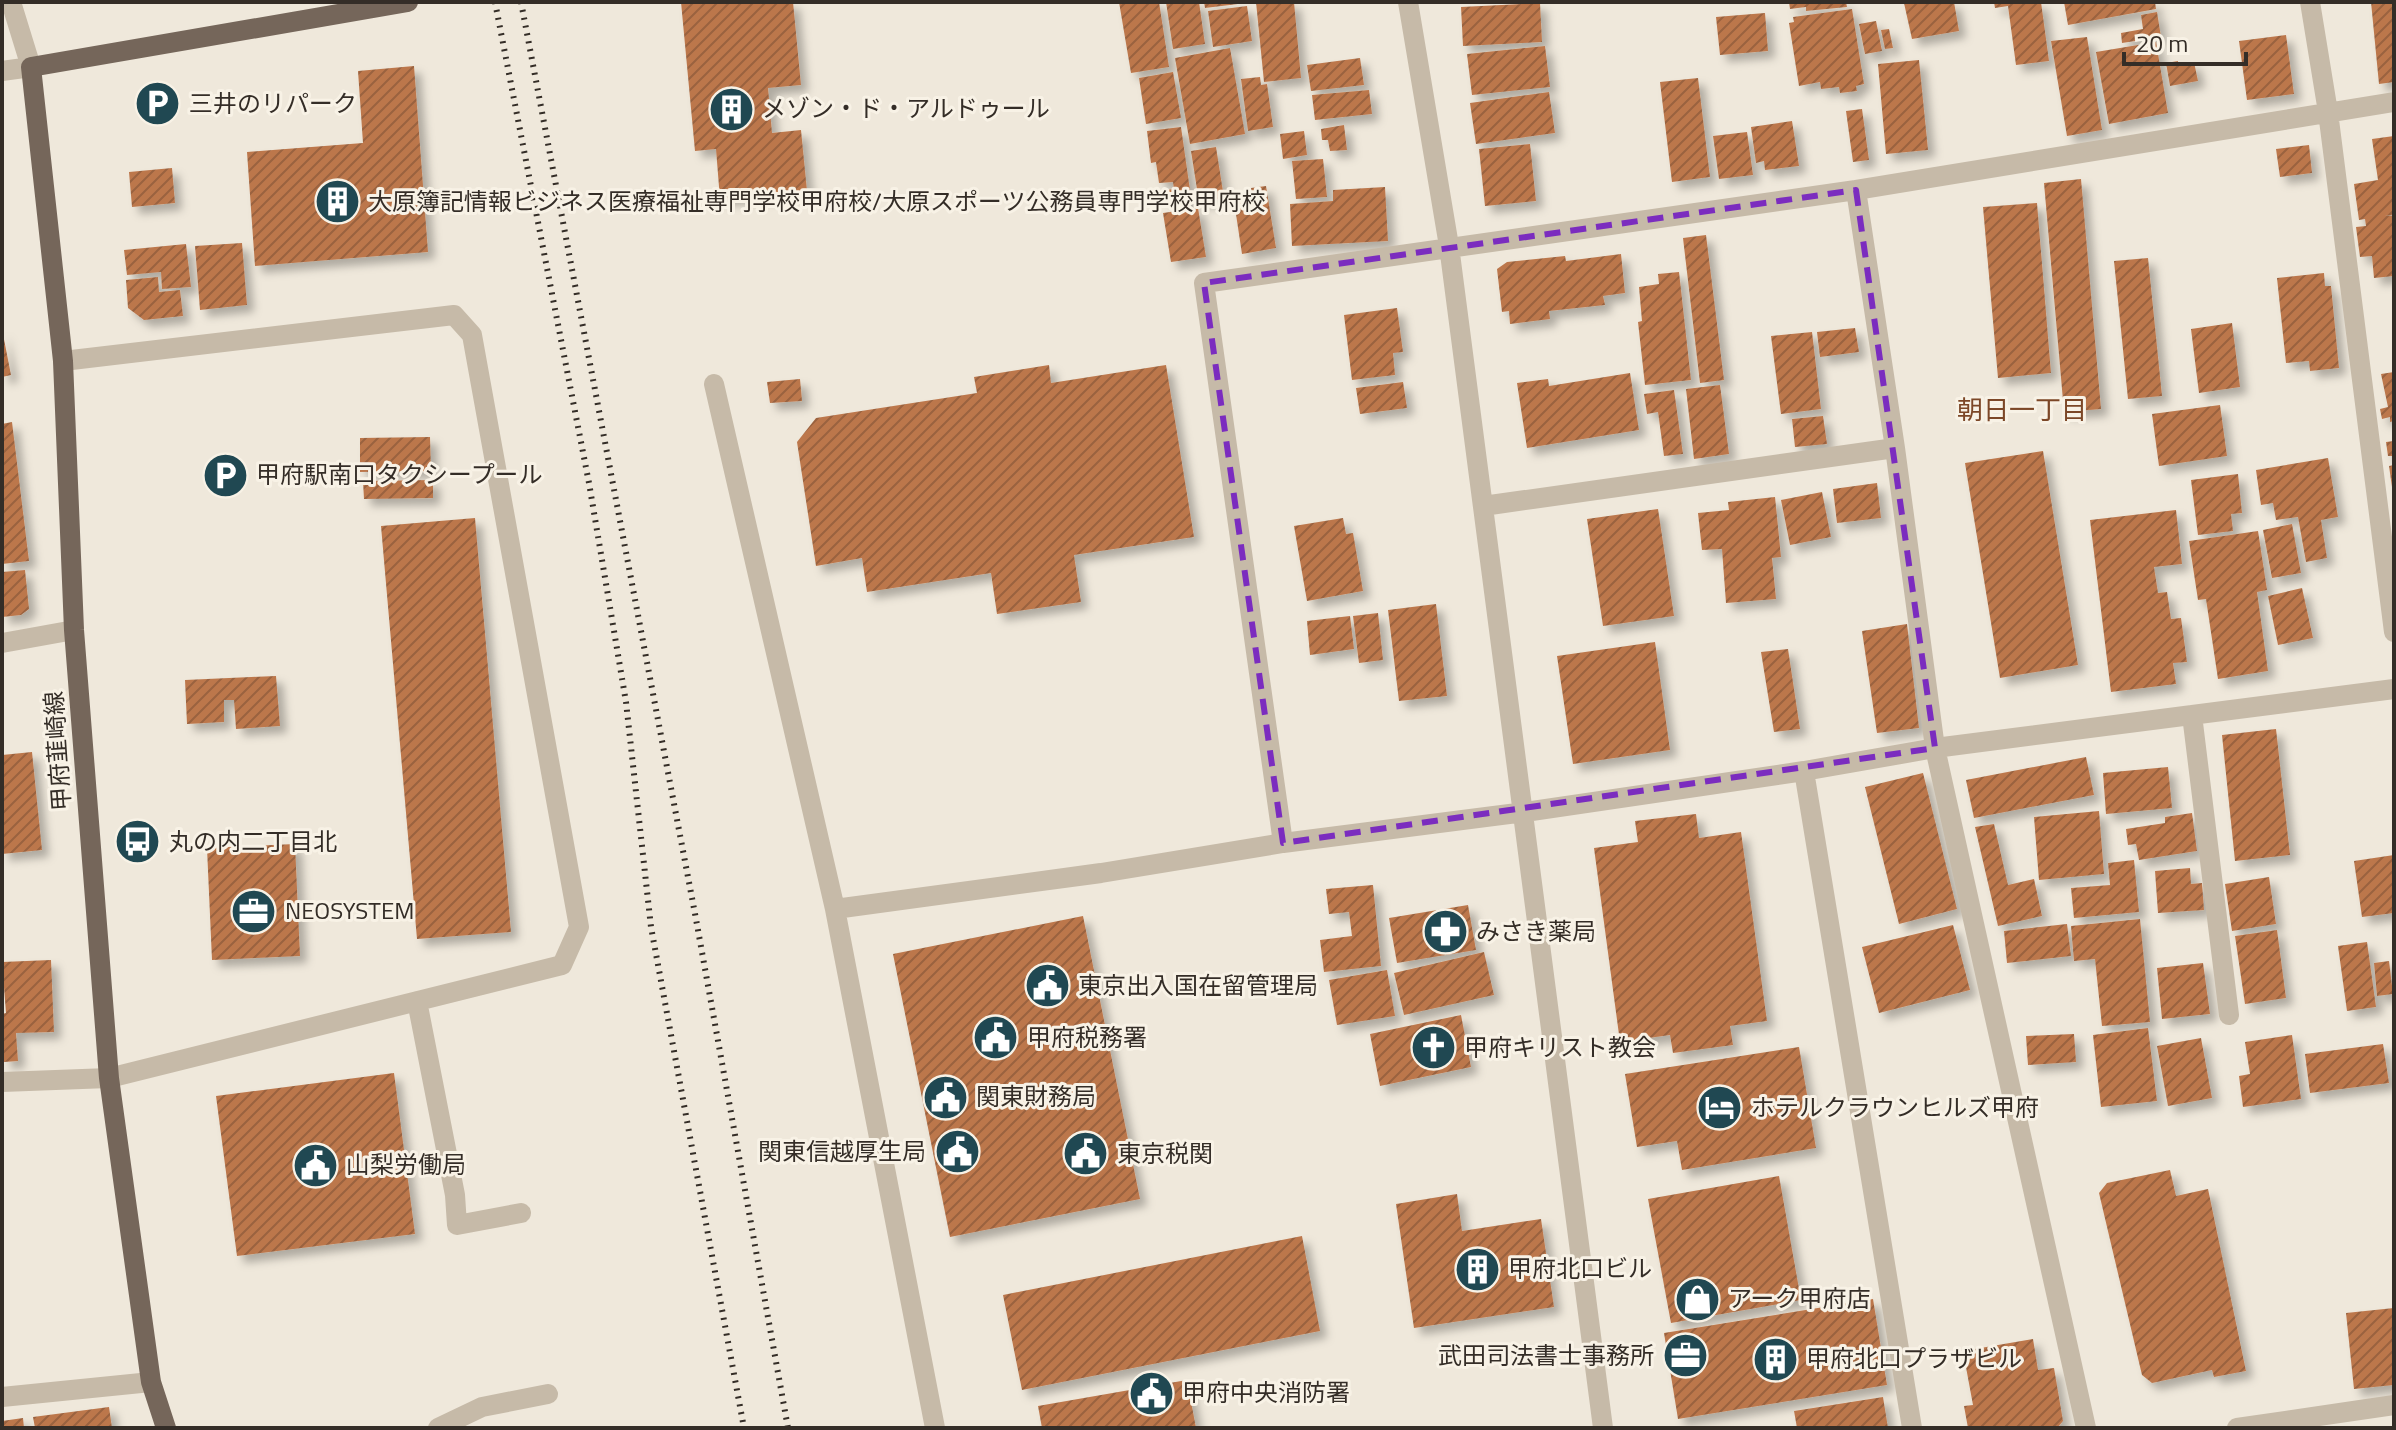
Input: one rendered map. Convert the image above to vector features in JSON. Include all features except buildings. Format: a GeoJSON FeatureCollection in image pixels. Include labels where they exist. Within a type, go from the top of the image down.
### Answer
{"type":"FeatureCollection","features":[{"type":"Feature","properties":{"kind":"main road"},"geometry":{"type":"LineString","coordinates":[[31,67],[408,2]]}},
{"type":"Feature","properties":{"kind":"main road","name":"甲府韮崎線"},"geometry":{"type":"LineString","coordinates":[[31,67],[63,361],[74,630],[109,1078],[151,1382],[166,1428]]}},
{"type":"Feature","properties":{"kind":"street"},"geometry":{"type":"LineString","coordinates":[[2,71],[31,67],[11,2]]}},
{"type":"Feature","properties":{"kind":"street"},"geometry":{"type":"LineString","coordinates":[[1408,2],[1449,246],[1603,1428]]}},
{"type":"Feature","properties":{"kind":"street"},"geometry":{"type":"LineString","coordinates":[[2310,2],[2328,112],[2394,632]]}},
{"type":"Feature","properties":{"kind":"street"},"geometry":{"type":"LineString","coordinates":[[1283,843],[1204,283],[1856,190],[2394,102]]}},
{"type":"Feature","properties":{"kind":"street"},"geometry":{"type":"LineString","coordinates":[[1856,190],[1895,448],[1935,748],[2086,1428]]}},
{"type":"Feature","properties":{"kind":"street"},"geometry":{"type":"LineString","coordinates":[[2,1082],[109,1078],[562,965],[579,927],[472,335],[454,315],[63,361]]}},
{"type":"Feature","properties":{"kind":"street"},"geometry":{"type":"LineString","coordinates":[[714,384],[835,909],[935,1428]]}},
{"type":"Feature","properties":{"kind":"street"},"geometry":{"type":"LineString","coordinates":[[1483,506],[1895,448]]}},
{"type":"Feature","properties":{"kind":"street"},"geometry":{"type":"LineString","coordinates":[[2,643],[74,630]]}},
{"type":"Feature","properties":{"kind":"street"},"geometry":{"type":"LineString","coordinates":[[835,909],[1101,873],[1283,843],[1525,812],[1804,771],[1935,748],[2394,689]]}},
{"type":"Feature","properties":{"kind":"street"},"geometry":{"type":"LineString","coordinates":[[2192,715],[2229,1015]]}},
{"type":"Feature","properties":{"kind":"street"},"geometry":{"type":"LineString","coordinates":[[1804,771],[1912,1428]]}},
{"type":"Feature","properties":{"kind":"street"},"geometry":{"type":"LineString","coordinates":[[417,1001],[455,1195],[457,1225],[521,1213]]}},
{"type":"Feature","properties":{"kind":"street"},"geometry":{"type":"LineString","coordinates":[[2,1397],[151,1382]]}},
{"type":"Feature","properties":{"kind":"street"},"geometry":{"type":"LineString","coordinates":[[438,1428],[482,1407],[548,1394]]}},
{"type":"Feature","properties":{"kind":"street"},"geometry":{"type":"LineString","coordinates":[[2237,1428],[2394,1405]]}},
{"type":"Feature","properties":{"kind":"highlighted area"},"geometry":{"type":"Polygon","coordinates":[[[1856,190],[1935,748],[1283,843],[1204,283],[1856,190]]]}},
{"type":"Feature","properties":{"kind":"railway"},"geometry":{"type":"LineString","coordinates":[[495,2],[589,483],[626,702],[651,927],[744,1428]]}},
{"type":"Feature","properties":{"kind":"railway"},"geometry":{"type":"LineString","coordinates":[[521,2],[696,919],[788,1428]]}},
{"type":"Feature","properties":{"kind":"place","name":"三井のリパーク"},"geometry":{"type":"Point","coordinates":[158,104]}},
{"type":"Feature","properties":{"kind":"place","name":"メゾン・ド・アルドゥール"},"geometry":{"type":"Point","coordinates":[731,109]}},
{"type":"Feature","properties":{"kind":"place","name":"大原簿記情報ビジネス医療福祉専門学校甲府校/大原スポーツ公務員専門学校甲府校"},"geometry":{"type":"Point","coordinates":[337,202]}},
{"type":"Feature","properties":{"kind":"place","name":"甲府駅南口タクシープール"},"geometry":{"type":"Point","coordinates":[225,475]}},
{"type":"Feature","properties":{"kind":"place","name":"丸の内二丁目北"},"geometry":{"type":"Point","coordinates":[138,842]}},
{"type":"Feature","properties":{"kind":"place","name":"NEOSYSTEM"},"geometry":{"type":"Point","coordinates":[254,911]}},
{"type":"Feature","properties":{"kind":"place","name":"みさき薬局"},"geometry":{"type":"Point","coordinates":[1445,932]}},
{"type":"Feature","properties":{"kind":"place","name":"東京出入国在留管理局"},"geometry":{"type":"Point","coordinates":[1047,986]}},
{"type":"Feature","properties":{"kind":"place","name":"甲府税務署"},"geometry":{"type":"Point","coordinates":[996,1038]}},
{"type":"Feature","properties":{"kind":"place","name":"甲府キリスト教会"},"geometry":{"type":"Point","coordinates":[1433,1048]}},
{"type":"Feature","properties":{"kind":"place","name":"関東財務局"},"geometry":{"type":"Point","coordinates":[945,1097]}},
{"type":"Feature","properties":{"kind":"place","name":"ホテルクラウンヒルズ甲府"},"geometry":{"type":"Point","coordinates":[1720,1108]}},
{"type":"Feature","properties":{"kind":"place","name":"関東信越厚生局"},"geometry":{"type":"Point","coordinates":[957,1152]}},
{"type":"Feature","properties":{"kind":"place","name":"東京税関"},"geometry":{"type":"Point","coordinates":[1086,1154]}},
{"type":"Feature","properties":{"kind":"place","name":"山梨労働局"},"geometry":{"type":"Point","coordinates":[315,1165]}},
{"type":"Feature","properties":{"kind":"place","name":"甲府北口ビル"},"geometry":{"type":"Point","coordinates":[1477,1269]}},
{"type":"Feature","properties":{"kind":"place","name":"アーク甲府店"},"geometry":{"type":"Point","coordinates":[1697,1299]}},
{"type":"Feature","properties":{"kind":"place","name":"武田司法書士事務所"},"geometry":{"type":"Point","coordinates":[1685,1356]}},
{"type":"Feature","properties":{"kind":"place","name":"甲府北口プラザビル"},"geometry":{"type":"Point","coordinates":[1775,1359]}},
{"type":"Feature","properties":{"kind":"place","name":"甲府中央消防署"},"geometry":{"type":"Point","coordinates":[1151,1393]}},
{"type":"Feature","properties":{"kind":"district","name":"朝日一丁目"},"geometry":{"type":"Point","coordinates":[2022,410]}}]}
